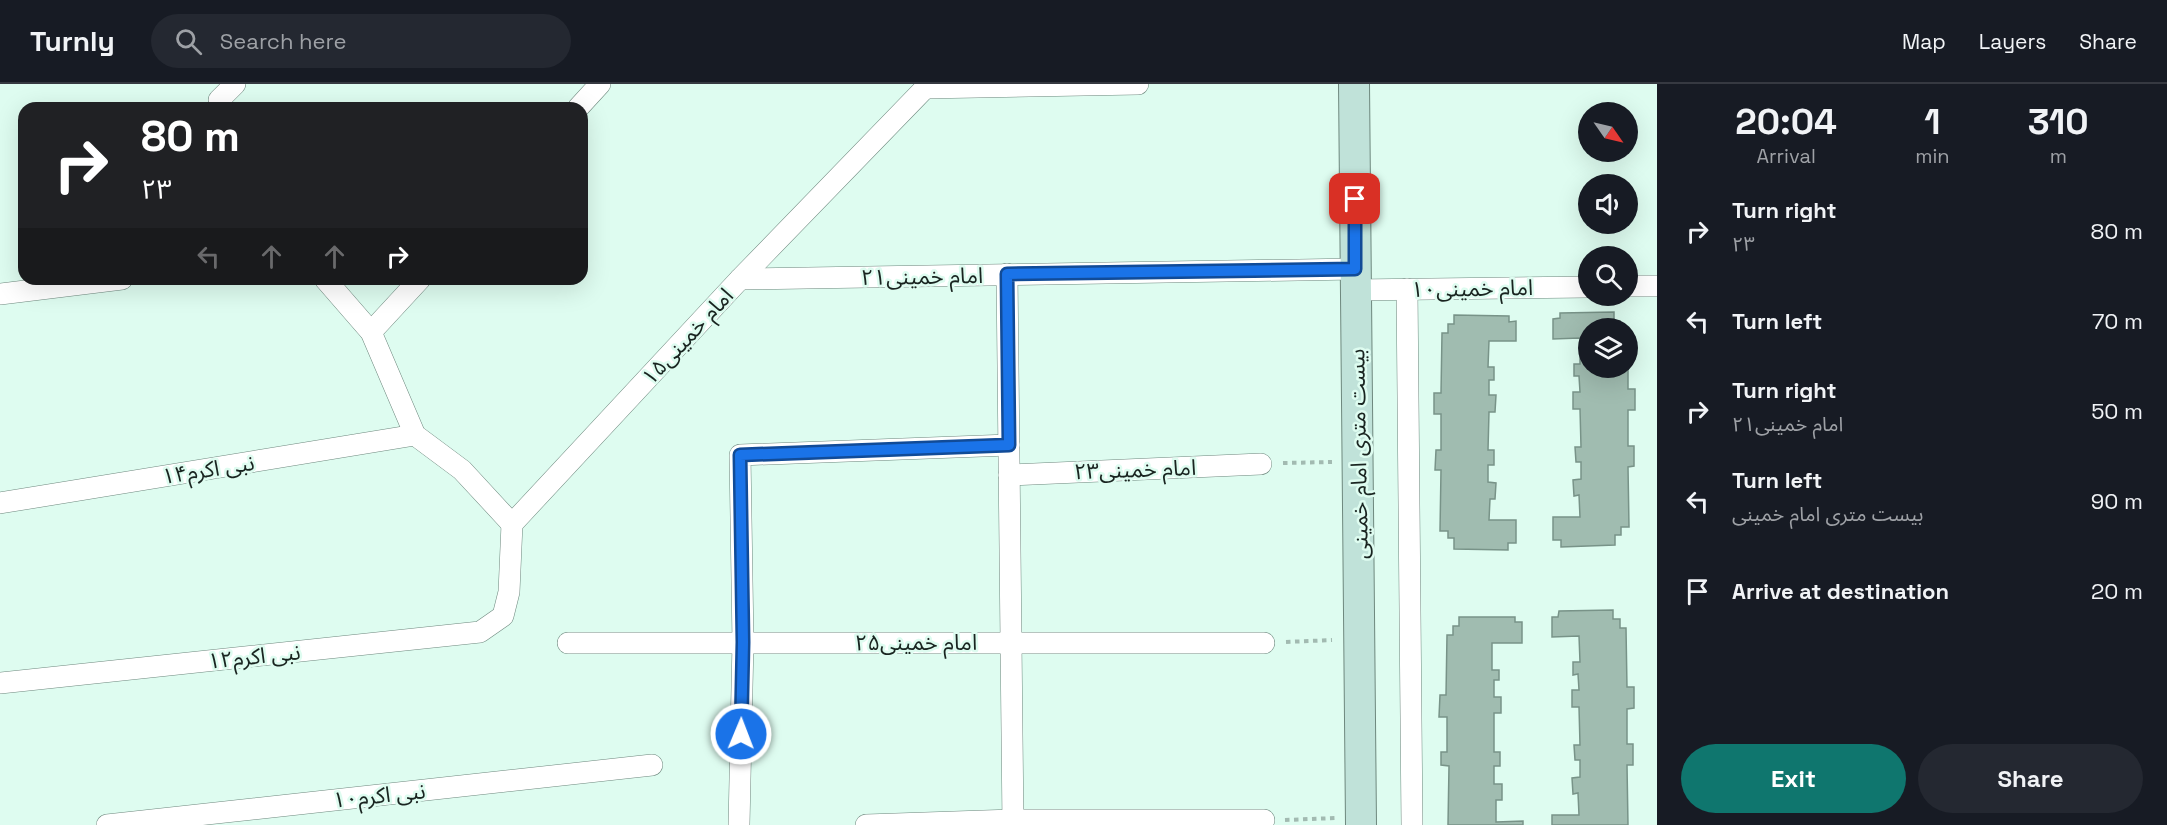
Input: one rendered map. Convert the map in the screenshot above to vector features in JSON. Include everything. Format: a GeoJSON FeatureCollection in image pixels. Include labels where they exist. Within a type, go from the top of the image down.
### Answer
{"type":"FeatureCollection","features":[{"type":"Feature","properties":{"kind":"main road","name":"بیست متری امام خمینی"},"geometry":{"type":"LineString","coordinates":[[1354,84],[1361,821]]}},
{"type":"Feature","properties":{"kind":"street"},"geometry":{"type":"LineString","coordinates":[[219,100],[235,84]]}},
{"type":"Feature","properties":{"kind":"street"},"geometry":{"type":"LineString","coordinates":[[584,102],[600,84]]}},
{"type":"Feature","properties":{"kind":"street"},"geometry":{"type":"LineString","coordinates":[[927,86],[1138,84]]}},
{"type":"Feature","properties":{"kind":"street","name":"۱۵امام خمینی"},"geometry":{"type":"LineString","coordinates":[[512,524],[740,279],[927,86]]}},
{"type":"Feature","properties":{"kind":"street"},"geometry":{"type":"LineString","coordinates":[[1007,274],[1012,822]]}},
{"type":"Feature","properties":{"kind":"street","name":"امام خمینی۲۱"},"geometry":{"type":"LineString","coordinates":[[740,279],[1007,274],[1356,279]]}},
{"type":"Feature","properties":{"kind":"street","name":"امام خمینی۱۰"},"geometry":{"type":"LineString","coordinates":[[1356,279],[1407,289],[1578,287]]}},
{"type":"Feature","properties":{"kind":"street"},"geometry":{"type":"LineString","coordinates":[[0,294],[73,285]]}},
{"type":"Feature","properties":{"kind":"street"},"geometry":{"type":"LineString","coordinates":[[330,285],[371,332],[415,435],[462,470],[512,524]]}},
{"type":"Feature","properties":{"kind":"street"},"geometry":{"type":"LineString","coordinates":[[371,332],[414,285]]}},
{"type":"Feature","properties":{"kind":"street"},"geometry":{"type":"LineString","coordinates":[[1638,286],[1657,286]]}},
{"type":"Feature","properties":{"kind":"street"},"geometry":{"type":"LineString","coordinates":[[1407,289],[1412,825]]}},
{"type":"Feature","properties":{"kind":"street","name":"نبی اکرم۱۴"},"geometry":{"type":"LineString","coordinates":[[0,503],[415,435]]}},
{"type":"Feature","properties":{"kind":"street"},"geometry":{"type":"LineString","coordinates":[[739,825],[743,642],[740,455],[1009,445]]}},
{"type":"Feature","properties":{"kind":"street","name":"امام خمینی۲۳"},"geometry":{"type":"LineString","coordinates":[[1009,475],[1261,464]]}},
{"type":"Feature","properties":{"kind":"street","name":"نبی اکرم۱۲"},"geometry":{"type":"LineString","coordinates":[[0,683],[480,632],[503,616],[510,592],[512,524]]}},
{"type":"Feature","properties":{"kind":"street","name":"امام خمینی۲۵"},"geometry":{"type":"LineString","coordinates":[[568,643],[1264,643]]}},
{"type":"Feature","properties":{"kind":"street","name":"نبی اکرم۱۰"},"geometry":{"type":"LineString","coordinates":[[107,825],[652,765]]}},
{"type":"Feature","properties":{"kind":"street"},"geometry":{"type":"LineString","coordinates":[[866,825],[1264,820]]}},
{"type":"Feature","properties":{"kind":"path"},"geometry":{"type":"LineString","coordinates":[[1261,464],[1358,461]]}},
{"type":"Feature","properties":{"kind":"path"},"geometry":{"type":"LineString","coordinates":[[1264,643],[1360,639]]}},
{"type":"Feature","properties":{"kind":"path"},"geometry":{"type":"LineString","coordinates":[[1264,820],[1361,821]]}},
{"type":"Feature","properties":{"kind":"building"},"geometry":{"type":"Polygon","coordinates":[[[1614,312],[1614,318],[1578,318],[1578,338],[1553,339],[1553,319],[1560,318],[1560,313],[1614,312]]]}},
{"type":"Feature","properties":{"kind":"building"},"geometry":{"type":"Polygon","coordinates":[[[1454,315],[1509,316],[1509,322],[1516,321],[1516,341],[1489,341],[1488,367],[1494,367],[1494,380],[1489,380],[1489,395],[1496,395],[1495,412],[1489,412],[1488,450],[1494,450],[1494,465],[1488,465],[1488,482],[1496,483],[1495,499],[1490,499],[1489,520],[1516,520],[1516,543],[1508,543],[1508,550],[1454,549],[1454,538],[1448,538],[1448,531],[1440,531],[1441,470],[1435,470],[1436,450],[1441,450],[1441,414],[1434,414],[1434,393],[1441,393],[1442,333],[1448,333],[1448,324],[1454,324],[1454,315]]]}},
{"type":"Feature","properties":{"kind":"building"},"geometry":{"type":"Polygon","coordinates":[[[1574,364],[1578,364],[1578,376],[1574,376],[1574,364]]]}},
{"type":"Feature","properties":{"kind":"building"},"geometry":{"type":"Polygon","coordinates":[[[1579,378],[1628,378],[1628,389],[1635,389],[1635,410],[1628,410],[1628,446],[1634,446],[1634,466],[1628,467],[1629,527],[1621,527],[1621,535],[1615,535],[1615,545],[1561,547],[1561,540],[1553,540],[1553,517],[1580,517],[1579,495],[1574,496],[1573,480],[1581,479],[1581,462],[1576,462],[1575,447],[1581,447],[1580,409],[1573,409],[1573,392],[1580,392],[1579,378]]]}},
{"type":"Feature","properties":{"kind":"building"},"geometry":{"type":"Polygon","coordinates":[[[1613,610],[1613,619],[1620,619],[1620,628],[1626,628],[1627,687],[1634,687],[1634,708],[1627,709],[1627,744],[1633,744],[1633,765],[1627,765],[1628,825],[1552,825],[1552,815],[1579,815],[1578,793],[1573,794],[1572,778],[1580,777],[1580,760],[1575,760],[1574,745],[1580,745],[1579,707],[1572,707],[1572,690],[1579,690],[1578,674],[1573,675],[1573,662],[1580,662],[1579,636],[1552,637],[1552,617],[1558,617],[1559,611],[1613,610]]]}},
{"type":"Feature","properties":{"kind":"building"},"geometry":{"type":"Polygon","coordinates":[[[1459,617],[1515,617],[1515,622],[1522,622],[1522,643],[1492,643],[1492,670],[1499,670],[1499,680],[1494,680],[1494,697],[1501,697],[1501,713],[1494,713],[1494,752],[1500,752],[1500,766],[1494,766],[1494,784],[1502,784],[1502,800],[1496,800],[1496,822],[1523,821],[1523,825],[1448,825],[1449,766],[1441,765],[1441,752],[1447,752],[1447,717],[1439,717],[1440,695],[1446,695],[1447,635],[1453,635],[1453,626],[1459,626],[1459,617]]]}},
{"type":"Feature","properties":{"kind":"route"},"geometry":{"type":"LineString","coordinates":[[741,734],[743,642],[740,455],[1009,445],[1007,274],[1355,269],[1355,199]]}}]}
